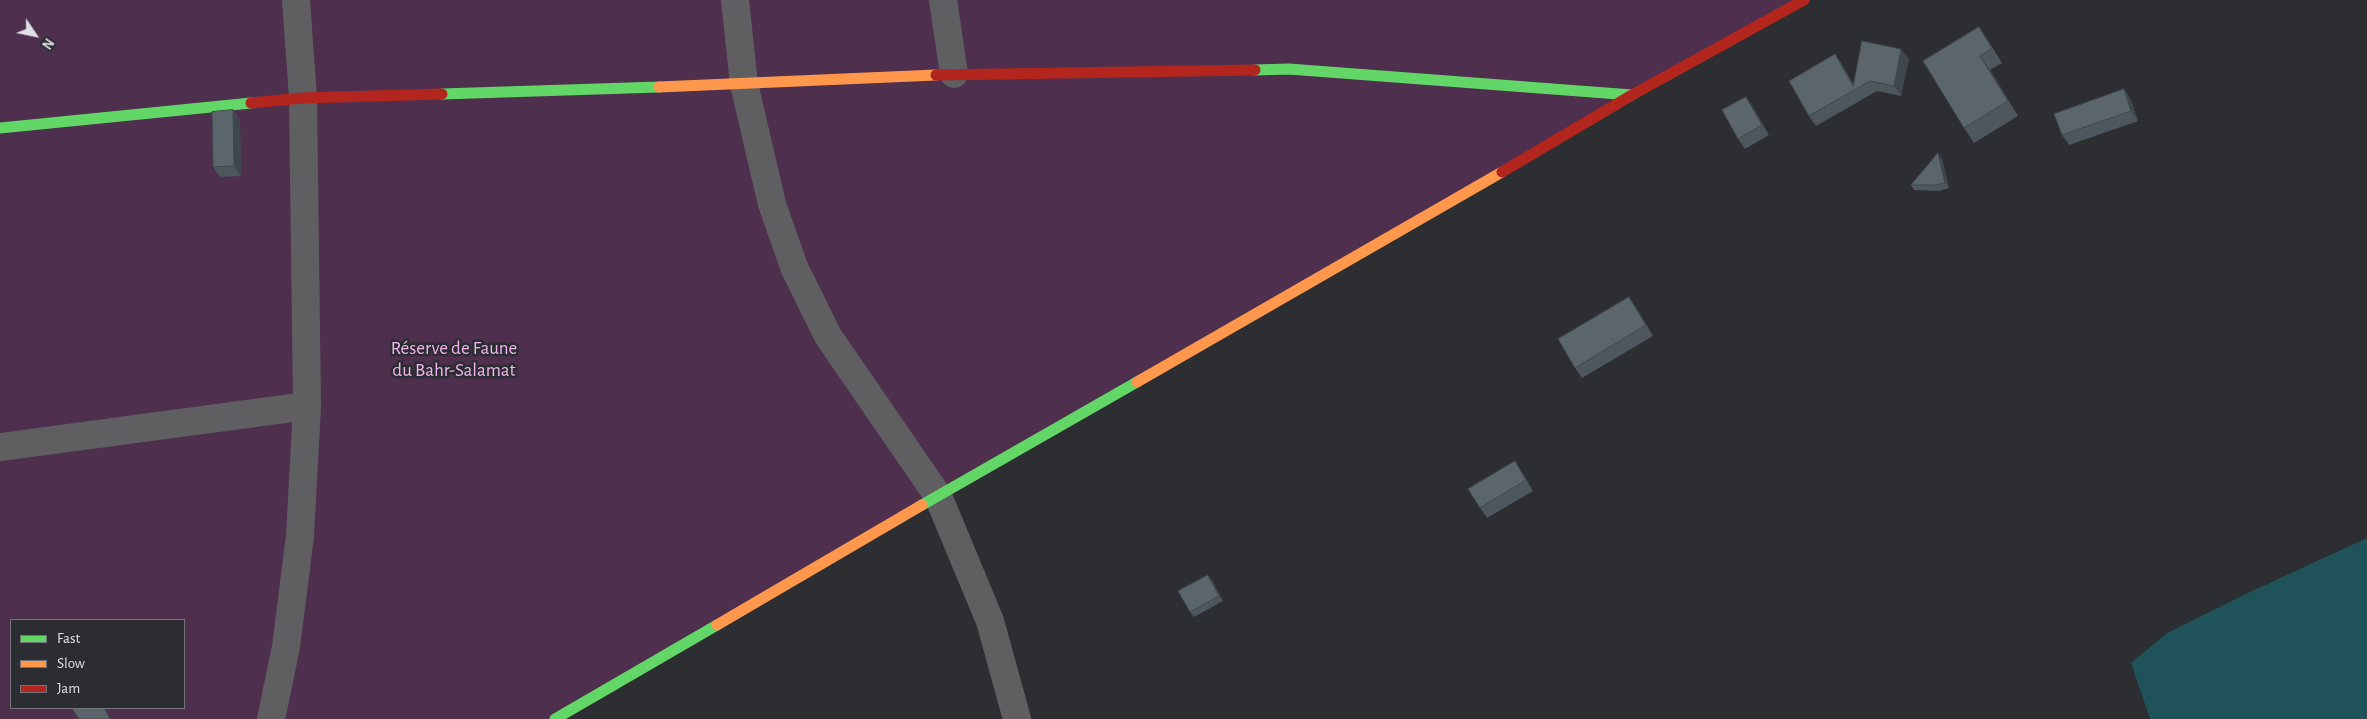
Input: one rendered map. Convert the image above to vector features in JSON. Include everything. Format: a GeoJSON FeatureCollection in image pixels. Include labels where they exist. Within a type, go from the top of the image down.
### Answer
{"type":"FeatureCollection","features":[{"type":"Feature","properties":{"kind":"street"},"geometry":{"type":"LineString","coordinates":[[271,719],[286,647],[300,536],[307,406],[303,98],[296,0]]}},
{"type":"Feature","properties":{"kind":"street"},"geometry":{"type":"LineString","coordinates":[[735,0],[744,84],[772,204],[794,267],[828,336],[938,496],[990,621],[1017,719]]}},
{"type":"Feature","properties":{"kind":"street"},"geometry":{"type":"LineString","coordinates":[[943,0],[954,74]]}},
{"type":"Feature","properties":{"kind":"street"},"geometry":{"type":"LineString","coordinates":[[555,719],[938,496],[1489,180],[1632,95],[1804,0]]}},
{"type":"Feature","properties":{"kind":"street"},"geometry":{"type":"LineString","coordinates":[[0,128],[303,98],[744,84],[954,74],[1289,69],[1632,95]]}},
{"type":"Feature","properties":{"kind":"street"},"geometry":{"type":"LineString","coordinates":[[0,447],[307,406]]}},
{"type":"Feature","properties":{"kind":"green space","name":"Réserve de Faune du Bahr-Salamat"},"geometry":{"type":"Polygon","coordinates":[[[0,0],[1804,0],[555,719],[0,719],[0,0]]]}},
{"type":"Feature","properties":{"kind":"water"},"geometry":{"type":"Polygon","coordinates":[[[2367,538],[2367,719],[2150,719],[2131,663],[2167,633],[2367,538]]]}},
{"type":"Feature","properties":{"kind":"building"},"geometry":{"type":"Polygon","coordinates":[[[1979,27],[1992,48],[1980,56],[2008,101],[1964,128],[1923,61],[1979,27]]]}},
{"type":"Feature","properties":{"kind":"building"},"geometry":{"type":"Polygon","coordinates":[[[1862,41],[1901,49],[1894,86],[1870,81],[1809,116],[1789,81],[1835,54],[1853,86],[1862,41]]]}},
{"type":"Feature","properties":{"kind":"building"},"geometry":{"type":"Polygon","coordinates":[[[2124,89],[2131,111],[2062,135],[2054,114],[2124,89]]]}},
{"type":"Feature","properties":{"kind":"building"},"geometry":{"type":"Polygon","coordinates":[[[1746,97],[1762,125],[1738,139],[1722,110],[1746,97]]]}},
{"type":"Feature","properties":{"kind":"building"},"geometry":{"type":"Polygon","coordinates":[[[233,110],[234,166],[213,167],[212,112],[233,110]]]}},
{"type":"Feature","properties":{"kind":"building"},"geometry":{"type":"Polygon","coordinates":[[[1938,153],[1945,183],[1911,185],[1938,153]]]}},
{"type":"Feature","properties":{"kind":"building"},"geometry":{"type":"Polygon","coordinates":[[[1629,297],[1646,325],[1575,368],[1558,339],[1629,297]]]}},
{"type":"Feature","properties":{"kind":"building"},"geometry":{"type":"Polygon","coordinates":[[[1515,461],[1526,480],[1480,508],[1468,489],[1515,461]]]}},
{"type":"Feature","properties":{"kind":"building"},"geometry":{"type":"Polygon","coordinates":[[[1208,575],[1219,596],[1190,612],[1178,591],[1208,575]]]}},
{"type":"Feature","properties":{"kind":"building"},"geometry":{"type":"Polygon","coordinates":[[[73,709],[105,709],[110,719],[79,719],[73,709]]]}},
{"type":"Feature","properties":{"kind":"traffic: fast"},"geometry":{"type":"LineString","coordinates":[[1255,70],[1289,69],[1632,95]]}},
{"type":"Feature","properties":{"kind":"traffic: fast"},"geometry":{"type":"LineString","coordinates":[[442,94],[659,87]]}},
{"type":"Feature","properties":{"kind":"traffic: fast"},"geometry":{"type":"LineString","coordinates":[[0,128],[251,103]]}},
{"type":"Feature","properties":{"kind":"traffic: fast"},"geometry":{"type":"LineString","coordinates":[[922,505],[1137,382]]}},
{"type":"Feature","properties":{"kind":"traffic: fast"},"geometry":{"type":"LineString","coordinates":[[555,719],[717,625]]}},
{"type":"Feature","properties":{"kind":"traffic: slow"},"geometry":{"type":"LineString","coordinates":[[659,87],[936,75]]}},
{"type":"Feature","properties":{"kind":"traffic: slow"},"geometry":{"type":"LineString","coordinates":[[1137,382],[1502,172]]}},
{"type":"Feature","properties":{"kind":"traffic: slow"},"geometry":{"type":"LineString","coordinates":[[717,625],[922,505]]}},
{"type":"Feature","properties":{"kind":"traffic: jam"},"geometry":{"type":"LineString","coordinates":[[1502,172],[1632,95],[1804,0]]}},
{"type":"Feature","properties":{"kind":"traffic: jam"},"geometry":{"type":"LineString","coordinates":[[936,75],[1255,70]]}},
{"type":"Feature","properties":{"kind":"traffic: jam"},"geometry":{"type":"LineString","coordinates":[[251,103],[303,98],[442,94]]}}]}
